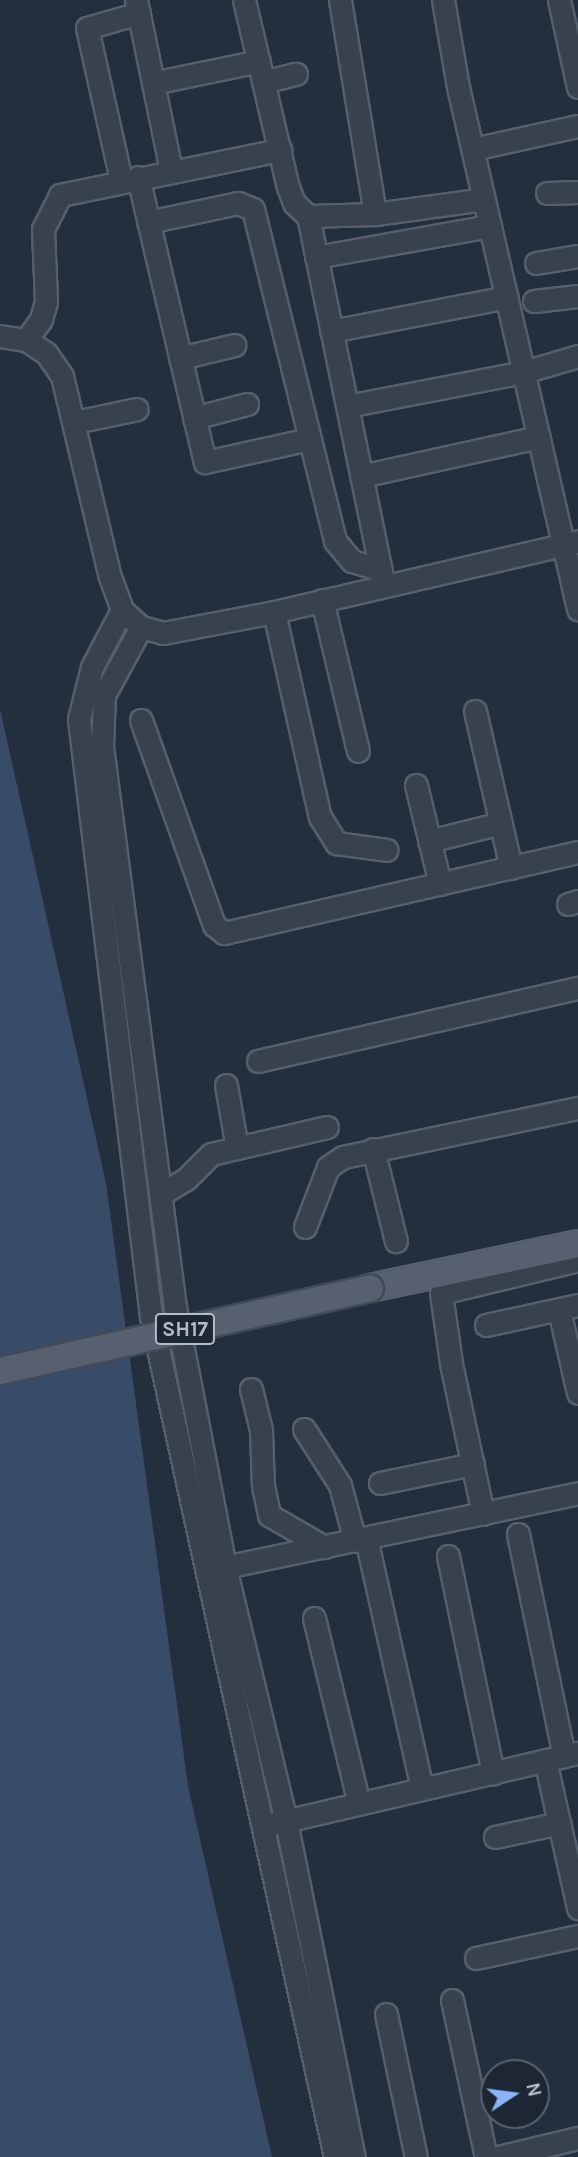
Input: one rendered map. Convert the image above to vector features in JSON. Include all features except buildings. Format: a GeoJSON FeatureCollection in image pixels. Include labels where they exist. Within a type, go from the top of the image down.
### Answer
{"type":"FeatureCollection","features":[{"type":"Feature","properties":{"kind":"main road","name":"SH17"},"geometry":{"type":"LineString","coordinates":[[0,1371],[578,1244]]}},
{"type":"Feature","properties":{"kind":"street"},"geometry":{"type":"LineString","coordinates":[[244,0],[279,150],[295,203],[308,216],[382,578]]}},
{"type":"Feature","properties":{"kind":"street"},"geometry":{"type":"LineString","coordinates":[[340,0],[375,214]]}},
{"type":"Feature","properties":{"kind":"street"},"geometry":{"type":"LineString","coordinates":[[443,0],[473,149],[539,437],[571,543],[578,609]]}},
{"type":"Feature","properties":{"kind":"street"},"geometry":{"type":"LineString","coordinates":[[559,0],[577,81]]}},
{"type":"Feature","properties":{"kind":"street"},"geometry":{"type":"LineString","coordinates":[[172,171],[138,6],[92,25],[86,35],[129,178],[148,222],[203,457],[210,463],[310,439]]}},
{"type":"Feature","properties":{"kind":"street"},"geometry":{"type":"LineString","coordinates":[[153,83],[258,61]]}},
{"type":"Feature","properties":{"kind":"street"},"geometry":{"type":"LineString","coordinates":[[263,82],[296,74]]}},
{"type":"Feature","properties":{"kind":"street"},"geometry":{"type":"LineString","coordinates":[[473,149],[578,126]]}},
{"type":"Feature","properties":{"kind":"street"},"geometry":{"type":"LineString","coordinates":[[26,340],[41,319],[46,301],[43,229],[53,202],[75,188],[279,150]]}},
{"type":"Feature","properties":{"kind":"street"},"geometry":{"type":"LineString","coordinates":[[547,193],[578,192]]}},
{"type":"Feature","properties":{"kind":"street"},"geometry":{"type":"LineString","coordinates":[[308,216],[375,214],[484,199]]}},
{"type":"Feature","properties":{"kind":"street"},"geometry":{"type":"LineString","coordinates":[[148,222],[238,204],[253,209],[335,541],[352,561],[382,578]]}},
{"type":"Feature","properties":{"kind":"street"},"geometry":{"type":"LineString","coordinates":[[316,257],[490,226]]}},
{"type":"Feature","properties":{"kind":"street"},"geometry":{"type":"LineString","coordinates":[[536,263],[578,256]]}},
{"type":"Feature","properties":{"kind":"street"},"geometry":{"type":"LineString","coordinates":[[534,301],[578,296]]}},
{"type":"Feature","properties":{"kind":"street"},"geometry":{"type":"LineString","coordinates":[[331,331],[507,297]]}},
{"type":"Feature","properties":{"kind":"street"},"geometry":{"type":"LineString","coordinates":[[0,336],[26,340],[46,353],[62,376],[109,575],[122,610],[142,627],[163,633],[274,612],[322,600],[382,578],[571,543]]}},
{"type":"Feature","properties":{"kind":"street"},"geometry":{"type":"LineString","coordinates":[[180,358],[234,345]]}},
{"type":"Feature","properties":{"kind":"street"},"geometry":{"type":"LineString","coordinates":[[347,406],[524,372],[578,356]]}},
{"type":"Feature","properties":{"kind":"street"},"geometry":{"type":"LineString","coordinates":[[194,418],[247,404]]}},
{"type":"Feature","properties":{"kind":"street"},"geometry":{"type":"LineString","coordinates":[[75,422],[137,409]]}},
{"type":"Feature","properties":{"kind":"street"},"geometry":{"type":"LineString","coordinates":[[361,476],[539,437]]}},
{"type":"Feature","properties":{"kind":"street"},"geometry":{"type":"LineString","coordinates":[[322,600],[358,751]]}},
{"type":"Feature","properties":{"kind":"street"},"geometry":{"type":"LineString","coordinates":[[122,610],[83,693],[82,751],[152,1317],[335,2157]]}},
{"type":"Feature","properties":{"kind":"street"},"geometry":{"type":"LineString","coordinates":[[274,612],[320,817],[336,843],[387,850]]}},
{"type":"Feature","properties":{"kind":"street"},"geometry":{"type":"LineString","coordinates":[[142,627],[114,672],[100,716],[175,1307],[225,1567],[286,1821],[354,2157]]}},
{"type":"Feature","properties":{"kind":"street"},"geometry":{"type":"LineString","coordinates":[[475,711],[511,868]]}},
{"type":"Feature","properties":{"kind":"street"},"geometry":{"type":"LineString","coordinates":[[141,720],[219,931],[232,933],[578,852]]}},
{"type":"Feature","properties":{"kind":"street"},"geometry":{"type":"LineString","coordinates":[[416,785],[440,884]]}},
{"type":"Feature","properties":{"kind":"street"},"geometry":{"type":"LineString","coordinates":[[429,841],[501,823]]}},
{"type":"Feature","properties":{"kind":"street"},"geometry":{"type":"LineString","coordinates":[[258,1061],[578,988]]}},
{"type":"Feature","properties":{"kind":"street"},"geometry":{"type":"LineString","coordinates":[[226,1085],[237,1148]]}},
{"type":"Feature","properties":{"kind":"street"},"geometry":{"type":"LineString","coordinates":[[305,1227],[328,1167],[343,1157],[578,1108]]}},
{"type":"Feature","properties":{"kind":"street"},"geometry":{"type":"LineString","coordinates":[[160,1194],[186,1179],[211,1154],[327,1128]]}},
{"type":"Feature","properties":{"kind":"street"},"geometry":{"type":"LineString","coordinates":[[373,1149],[396,1241]]}},
{"type":"Feature","properties":{"kind":"street"},"geometry":{"type":"LineString","coordinates":[[484,1514],[451,1363],[443,1290],[578,1260]]}},
{"type":"Feature","properties":{"kind":"street"},"geometry":{"type":"LineString","coordinates":[[486,1325],[568,1307],[578,1393]]}},
{"type":"Feature","properties":{"kind":"street"},"geometry":{"type":"LineString","coordinates":[[251,1388],[261,1430],[262,1486],[270,1515],[324,1547]]}},
{"type":"Feature","properties":{"kind":"street"},"geometry":{"type":"LineString","coordinates":[[304,1429],[340,1485],[360,1539],[422,1789]]}},
{"type":"Feature","properties":{"kind":"street"},"geometry":{"type":"LineString","coordinates":[[380,1483],[473,1464]]}},
{"type":"Feature","properties":{"kind":"street"},"geometry":{"type":"LineString","coordinates":[[225,1567],[578,1493]]}},
{"type":"Feature","properties":{"kind":"street"},"geometry":{"type":"LineString","coordinates":[[518,1534],[562,1756],[559,1823],[578,1908]]}},
{"type":"Feature","properties":{"kind":"street"},"geometry":{"type":"LineString","coordinates":[[448,1556],[493,1773]]}},
{"type":"Feature","properties":{"kind":"street"},"geometry":{"type":"LineString","coordinates":[[314,1618],[359,1804]]}},
{"type":"Feature","properties":{"kind":"street"},"geometry":{"type":"LineString","coordinates":[[263,1826],[562,1756]]}},
{"type":"Feature","properties":{"kind":"street"},"geometry":{"type":"LineString","coordinates":[[495,1837],[559,1823]]}},
{"type":"Feature","properties":{"kind":"street"},"geometry":{"type":"LineString","coordinates":[[476,1958],[578,1937]]}},
{"type":"Feature","properties":{"kind":"street"},"geometry":{"type":"LineString","coordinates":[[452,2000],[486,2157]]}},
{"type":"Feature","properties":{"kind":"street"},"geometry":{"type":"LineString","coordinates":[[386,2014],[416,2157]]}},
{"type":"Feature","properties":{"kind":"street"},"geometry":{"type":"LineString","coordinates":[[499,2157],[578,2138]]}},
{"type":"Feature","properties":{"kind":"water"},"geometry":{"type":"Polygon","coordinates":[[[0,709],[106,1183],[188,1786],[272,2157],[0,2157],[0,709]]]}}]}
